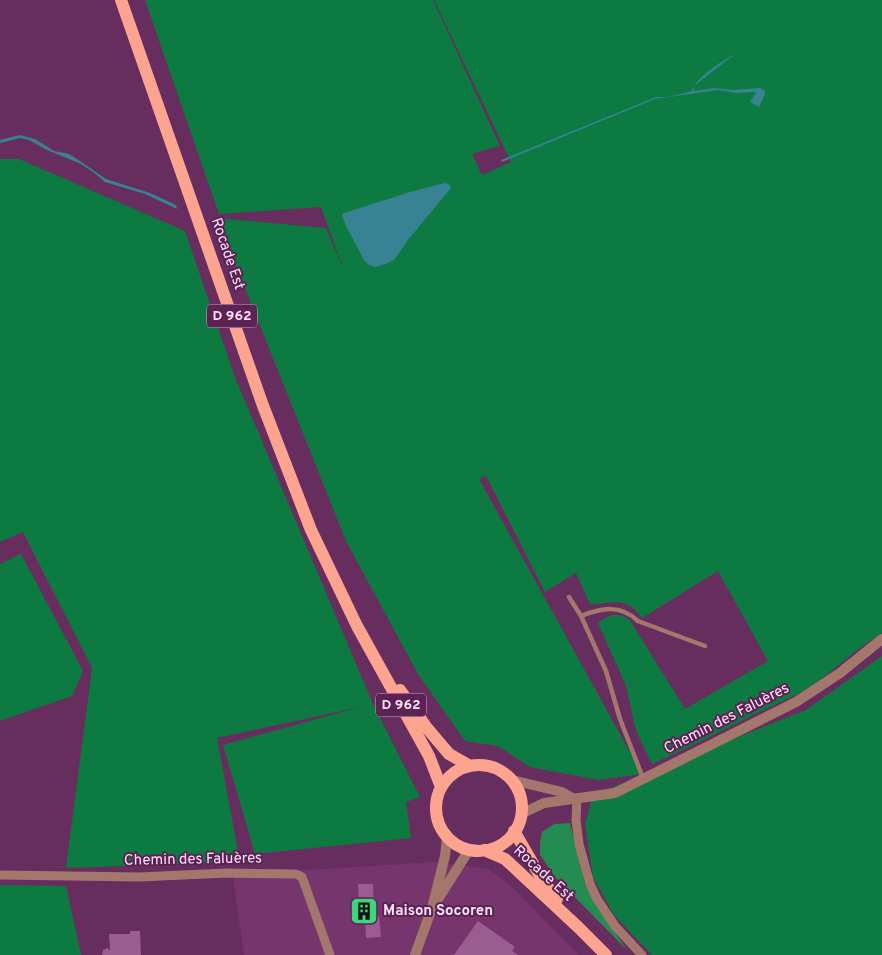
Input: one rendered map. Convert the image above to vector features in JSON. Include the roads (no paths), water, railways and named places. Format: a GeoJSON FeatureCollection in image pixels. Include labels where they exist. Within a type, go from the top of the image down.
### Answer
{"type":"FeatureCollection","features":[{"type":"Feature","properties":{"kind":"main road","name":"Rocade Est"},"geometry":{"type":"LineString","coordinates":[[121,0],[262,403],[311,530],[357,626],[429,756],[440,788]]}},
{"type":"Feature","properties":{"kind":"main road","name":"Rocade Est"},"geometry":{"type":"LineString","coordinates":[[357,626],[427,728],[449,754],[470,766]]}},
{"type":"Feature","properties":{"kind":"main road"},"geometry":{"type":"LineString","coordinates":[[481,765],[493,767],[503,772],[512,780],[518,790],[521,814],[514,831],[506,841],[484,850],[469,850],[457,845],[447,837],[440,826],[436,813],[436,800],[440,788],[448,777],[458,770],[481,765]]}},
{"type":"Feature","properties":{"kind":"main road","name":"Rocade Est"},"geometry":{"type":"LineString","coordinates":[[514,831],[543,881],[578,927]]}},
{"type":"Feature","properties":{"kind":"main road","name":"Rocade Est"},"geometry":{"type":"LineString","coordinates":[[484,850],[505,859],[606,955]]}},
{"type":"Feature","properties":{"kind":"street","name":"Chemin des Faluères"},"geometry":{"type":"LineString","coordinates":[[521,814],[544,803],[615,792],[704,749],[796,702],[840,673],[882,639]]}},
{"type":"Feature","properties":{"kind":"street"},"geometry":{"type":"LineString","coordinates":[[512,780],[562,792],[575,798],[579,844],[590,884],[597,899],[615,926],[642,955]]}},
{"type":"Feature","properties":{"kind":"street"},"geometry":{"type":"LineString","coordinates":[[415,955],[432,908],[445,856],[447,837]]}},
{"type":"Feature","properties":{"kind":"street"},"geometry":{"type":"LineString","coordinates":[[432,908],[469,850]]}},
{"type":"Feature","properties":{"kind":"street","name":"Chemin des Faluères"},"geometry":{"type":"LineString","coordinates":[[0,875],[139,877],[227,873],[296,874],[302,877],[330,955]]}},
{"type":"Feature","properties":{"kind":"lane"},"geometry":{"type":"LineString","coordinates":[[569,597],[581,616],[606,671],[620,719],[643,778]]}},
{"type":"Feature","properties":{"kind":"lane"},"geometry":{"type":"LineString","coordinates":[[581,616],[598,609],[614,609],[630,614],[638,621],[705,646]]}},
{"type":"Feature","properties":{"kind":"place","name":"Maison Socoren"},"geometry":{"type":"Point","coordinates":[364,911]}}]}
